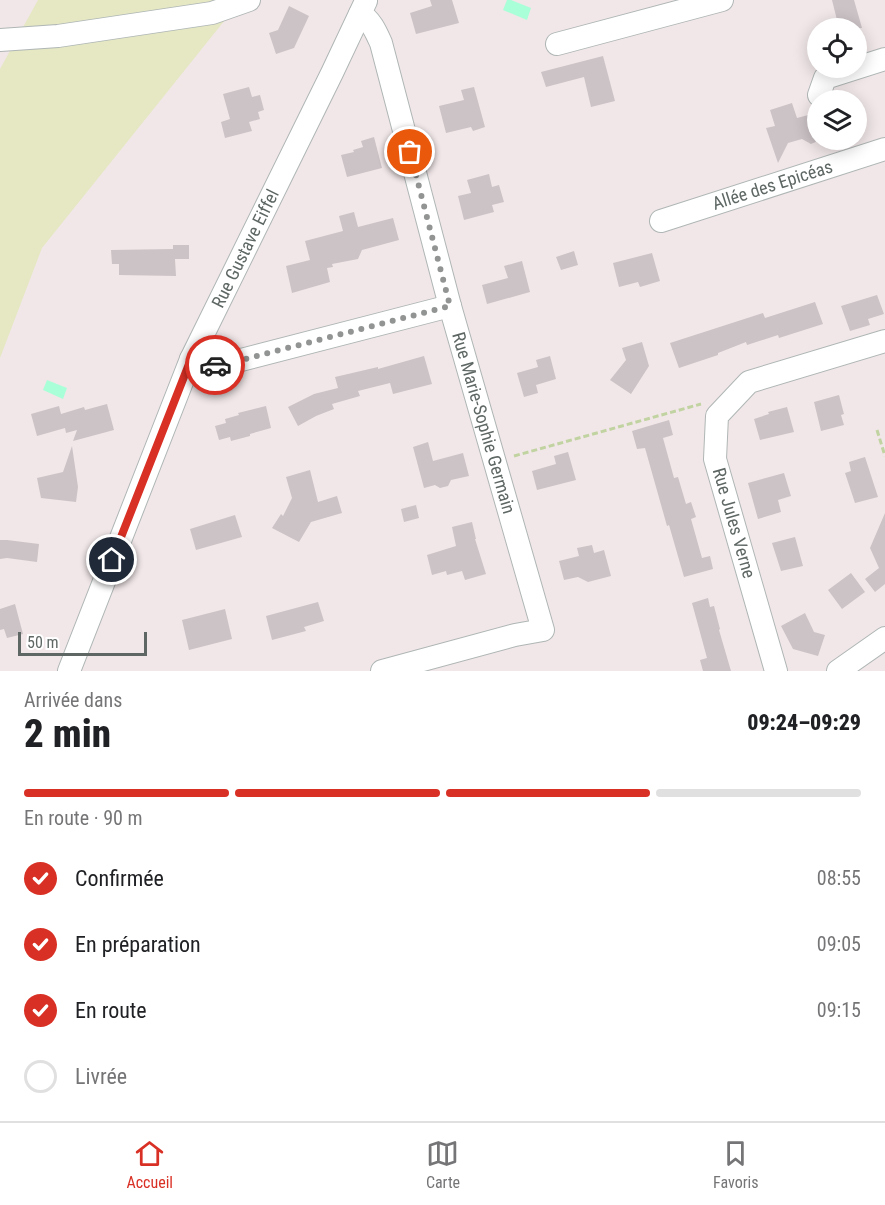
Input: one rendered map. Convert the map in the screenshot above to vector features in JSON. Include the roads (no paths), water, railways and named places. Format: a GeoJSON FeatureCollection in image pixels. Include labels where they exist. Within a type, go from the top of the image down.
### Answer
{"type":"FeatureCollection","features":[{"type":"Feature","properties":{"kind":"street"},"geometry":{"type":"LineString","coordinates":[[0,40],[58,36],[212,13],[249,0]]}},
{"type":"Feature","properties":{"kind":"street"},"geometry":{"type":"LineString","coordinates":[[557,44],[722,0]]}},
{"type":"Feature","properties":{"kind":"street","name":"Rue Marie-Sophie Germain"},"geometry":{"type":"LineString","coordinates":[[363,7],[381,43],[450,306],[543,630],[515,635],[382,671]]}},
{"type":"Feature","properties":{"kind":"street","name":"Rue Gustave Eiffel"},"geometry":{"type":"LineString","coordinates":[[69,671],[191,359],[363,7]]}},
{"type":"Feature","properties":{"kind":"street"},"geometry":{"type":"LineString","coordinates":[[821,90],[825,78],[885,59]]}},
{"type":"Feature","properties":{"kind":"street","name":"Allée des Epicéas"},"geometry":{"type":"LineString","coordinates":[[661,221],[885,149]]}},
{"type":"Feature","properties":{"kind":"street"},"geometry":{"type":"LineString","coordinates":[[191,359],[218,366],[450,306]]}},
{"type":"Feature","properties":{"kind":"street","name":"Rue Jules Verne"},"geometry":{"type":"LineString","coordinates":[[776,671],[715,459],[717,416],[749,382],[885,341]]}},
{"type":"Feature","properties":{"kind":"street"},"geometry":{"type":"LineString","coordinates":[[838,671],[885,638]]}}]}
